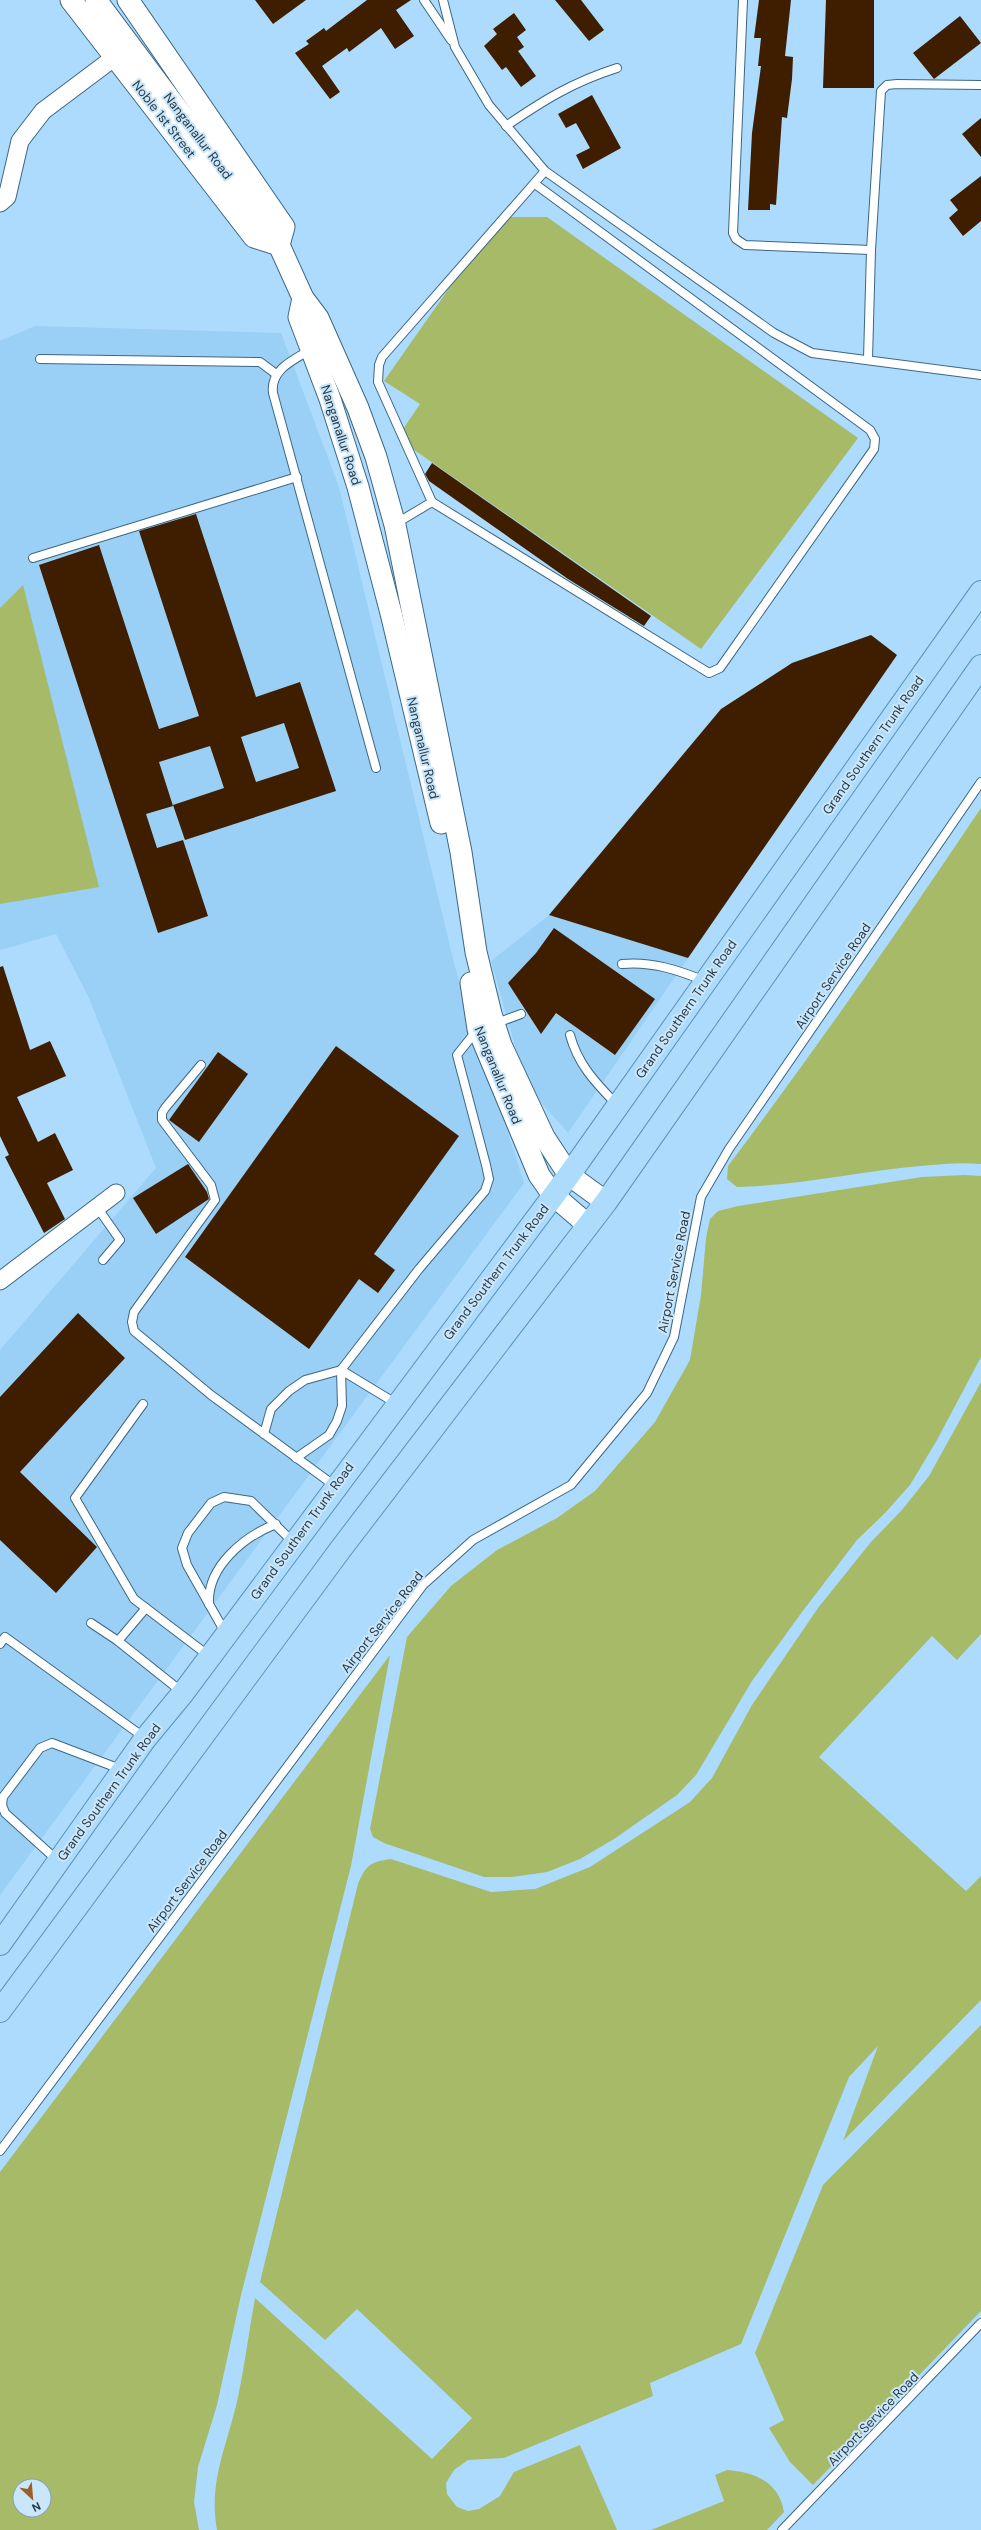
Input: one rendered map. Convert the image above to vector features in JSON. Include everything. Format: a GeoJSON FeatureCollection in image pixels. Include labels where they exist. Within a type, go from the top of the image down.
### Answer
{"type":"FeatureCollection","features":[{"type":"Feature","properties":{"kind":"main road","name":"Grand Southern Trunk Road"},"geometry":{"type":"LineString","coordinates":[[0,1944],[145,1739],[182,1693],[569,1175],[981,592]]}},
{"type":"Feature","properties":{"kind":"main road"},"geometry":{"type":"LineString","coordinates":[[0,2011],[336,1556],[606,1202],[981,666]]}},
{"type":"Feature","properties":{"kind":"street","name":"Noble 1st Street"},"geometry":{"type":"LineString","coordinates":[[71,0],[254,237],[279,245]]}},
{"type":"Feature","properties":{"kind":"street","name":"Nanganallur Road"},"geometry":{"type":"LineString","coordinates":[[96,0],[279,245],[303,298],[318,318],[358,408],[376,457],[394,525],[449,828],[476,952],[486,1026],[539,1175],[553,1195],[588,1225]]}},
{"type":"Feature","properties":{"kind":"street"},"geometry":{"type":"LineString","coordinates":[[128,0],[284,227],[279,245]]}},
{"type":"Feature","properties":{"kind":"street"},"geometry":{"type":"LineString","coordinates":[[0,203],[7,196],[20,141],[43,111],[115,57]]}},
{"type":"Feature","properties":{"kind":"street","name":"Nanganallur Road"},"geometry":{"type":"LineString","coordinates":[[303,298],[299,317],[358,487],[449,828]]}},
{"type":"Feature","properties":{"kind":"street","name":"Nanganallur Road"},"geometry":{"type":"LineString","coordinates":[[486,1026],[501,1045],[544,1138],[569,1175],[606,1202]]}},
{"type":"Feature","properties":{"kind":"street"},"geometry":{"type":"LineString","coordinates":[[0,1281],[116,1192]]}},
{"type":"Feature","properties":{"kind":"lane"},"geometry":{"type":"LineString","coordinates":[[424,0],[455,47],[489,105],[545,171],[793,344],[812,353],[868,359],[981,375]]}},
{"type":"Feature","properties":{"kind":"lane"},"geometry":{"type":"LineString","coordinates":[[443,0],[455,47]]}},
{"type":"Feature","properties":{"kind":"lane"},"geometry":{"type":"LineString","coordinates":[[743,0],[733,233],[736,239],[745,245],[871,250]]}},
{"type":"Feature","properties":{"kind":"lane"},"geometry":{"type":"LineString","coordinates":[[506,126],[549,97],[585,78],[617,68]]}},
{"type":"Feature","properties":{"kind":"lane"},"geometry":{"type":"LineString","coordinates":[[868,359],[871,250],[882,91],[887,85],[897,84],[981,85]]}},
{"type":"Feature","properties":{"kind":"lane"},"geometry":{"type":"LineString","coordinates":[[535,184],[870,430],[875,439],[874,449],[720,668],[709,673],[432,502],[378,382],[379,365],[382,357],[545,171]]}},
{"type":"Feature","properties":{"kind":"lane"},"geometry":{"type":"LineString","coordinates":[[311,350],[294,359],[276,374],[272,384],[273,393],[376,768]]}},
{"type":"Feature","properties":{"kind":"lane"},"geometry":{"type":"LineString","coordinates":[[40,359],[260,362],[276,374]]}},
{"type":"Feature","properties":{"kind":"lane"},"geometry":{"type":"LineString","coordinates":[[33,558],[297,478]]}},
{"type":"Feature","properties":{"kind":"lane"},"geometry":{"type":"LineString","coordinates":[[394,525],[432,502]]}},
{"type":"Feature","properties":{"kind":"lane","name":"Airport Service Road"},"geometry":{"type":"LineString","coordinates":[[0,2151],[423,1585],[473,1540],[572,1485],[647,1393],[674,1337],[701,1197],[729,1149],[981,782]]}},
{"type":"Feature","properties":{"kind":"lane"},"geometry":{"type":"LineString","coordinates":[[622,964],[639,963],[658,966],[706,981]]}},
{"type":"Feature","properties":{"kind":"lane"},"geometry":{"type":"LineString","coordinates":[[264,1434],[271,1409],[289,1391],[305,1380],[341,1370],[419,1269],[485,1191],[489,1179],[456,1055],[486,1026],[521,1014]]}},
{"type":"Feature","properties":{"kind":"lane"},"geometry":{"type":"LineString","coordinates":[[570,1035],[574,1050],[585,1071],[618,1106]]}},
{"type":"Feature","properties":{"kind":"lane"},"geometry":{"type":"LineString","coordinates":[[201,1065],[165,1108],[162,1113],[162,1120],[211,1185],[215,1200],[134,1312],[132,1322],[134,1331],[212,1395],[336,1486]]}},
{"type":"Feature","properties":{"kind":"lane"},"geometry":{"type":"LineString","coordinates":[[97,1208],[120,1240],[103,1260]]}},
{"type":"Feature","properties":{"kind":"lane"},"geometry":{"type":"LineString","coordinates":[[341,1370],[397,1404]]}},
{"type":"Feature","properties":{"kind":"lane"},"geometry":{"type":"LineString","coordinates":[[296,1458],[329,1435],[337,1421],[342,1406],[341,1370]]}},
{"type":"Feature","properties":{"kind":"lane"},"geometry":{"type":"LineString","coordinates":[[143,1404],[75,1498],[134,1599],[209,1656]]}},
{"type":"Feature","properties":{"kind":"lane"},"geometry":{"type":"LineString","coordinates":[[226,1634],[187,1565],[182,1548],[188,1532],[211,1503],[224,1497],[251,1501],[294,1543]]}},
{"type":"Feature","properties":{"kind":"lane"},"geometry":{"type":"LineString","coordinates":[[210,1606],[209,1597],[215,1576],[227,1558],[242,1542],[276,1524]]}},
{"type":"Feature","properties":{"kind":"lane"},"geometry":{"type":"LineString","coordinates":[[118,1641],[146,1608]]}},
{"type":"Feature","properties":{"kind":"lane"},"geometry":{"type":"LineString","coordinates":[[91,1623],[118,1641],[182,1693]]}},
{"type":"Feature","properties":{"kind":"lane"},"geometry":{"type":"LineString","coordinates":[[0,1644],[5,1637],[145,1739]]}},
{"type":"Feature","properties":{"kind":"lane"},"geometry":{"type":"LineString","coordinates":[[58,1862],[5,1813],[2,1805],[3,1797],[40,1748],[52,1743],[123,1770]]}},
{"type":"Feature","properties":{"kind":"lane","name":"Airport Service Road"},"geometry":{"type":"LineString","coordinates":[[782,2530],[981,2323]]}},
{"type":"Feature","properties":{"kind":"shaded area"},"geometry":{"type":"Polygon","coordinates":[[[35,326],[281,333],[339,487],[455,967],[524,1183],[0,1895],[0,1350],[156,1168],[89,998],[56,934],[0,950],[0,341],[35,326]]]}},
{"type":"Feature","properties":{"kind":"shaded area"},"geometry":{"type":"Polygon","coordinates":[[[549,915],[688,958],[568,1133],[526,1085],[491,961],[549,915]]]}},
{"type":"Feature","properties":{"kind":"green space"},"geometry":{"type":"Polygon","coordinates":[[[499,217],[547,217],[858,438],[701,649],[397,438],[420,404],[384,381],[499,217]]]}},
{"type":"Feature","properties":{"kind":"green space"},"geometry":{"type":"Polygon","coordinates":[[[23,585],[99,887],[0,904],[0,608],[23,585]]]}},
{"type":"Feature","properties":{"kind":"green space"},"geometry":{"type":"Polygon","coordinates":[[[981,808],[981,1164],[958,1163],[928,1165],[783,1184],[737,1187],[727,1179],[728,1166],[793,1078],[920,899],[981,808]]]}},
{"type":"Feature","properties":{"kind":"green space"},"geometry":{"type":"Polygon","coordinates":[[[965,1175],[981,1176],[981,1357],[937,1440],[910,1485],[885,1513],[857,1540],[802,1612],[752,1681],[696,1775],[677,1795],[614,1839],[580,1859],[547,1872],[512,1877],[484,1877],[384,1843],[373,1837],[370,1829],[407,1637],[451,1586],[497,1550],[557,1518],[595,1491],[655,1422],[690,1360],[701,1295],[706,1238],[710,1219],[718,1211],[738,1206],[922,1177],[965,1175]]]}},
{"type":"Feature","properties":{"kind":"green space"},"geometry":{"type":"Polygon","coordinates":[[[981,1382],[981,1634],[957,1660],[932,1636],[819,1757],[966,1891],[981,1876],[981,2000],[843,2141],[878,2046],[849,2077],[741,2344],[650,2383],[653,2396],[504,2458],[468,2460],[454,2470],[446,2483],[447,2494],[457,2507],[468,2511],[479,2509],[500,2496],[514,2472],[580,2445],[617,2530],[217,2530],[215,2495],[217,2478],[238,2397],[255,2298],[432,2459],[472,2418],[357,2309],[325,2340],[260,2282],[358,1884],[364,1872],[373,1863],[391,1859],[491,1892],[535,1889],[590,1867],[690,1802],[712,1778],[752,1705],[818,1608],[871,1542],[902,1510],[929,1476],[981,1382]]]}},
{"type":"Feature","properties":{"kind":"green space"},"geometry":{"type":"Polygon","coordinates":[[[390,1655],[351,1866],[241,2295],[217,2405],[198,2467],[194,2502],[199,2530],[0,2530],[0,2172],[390,1655]]]}},
{"type":"Feature","properties":{"kind":"green space"},"geometry":{"type":"Polygon","coordinates":[[[981,2025],[981,2311],[813,2485],[790,2462],[769,2428],[784,2420],[755,2353],[823,2185],[981,2025]]]}},
{"type":"Feature","properties":{"kind":"green space"},"geometry":{"type":"Polygon","coordinates":[[[727,2470],[756,2476],[764,2480],[777,2493],[784,2512],[767,2530],[651,2530],[724,2501],[715,2475],[727,2470]]]}},
{"type":"Feature","properties":{"kind":"building"},"geometry":{"type":"Polygon","coordinates":[[[255,0],[306,0],[273,24],[255,0]]]}},
{"type":"Feature","properties":{"kind":"building"},"geometry":{"type":"Polygon","coordinates":[[[367,0],[411,0],[396,10],[414,36],[395,49],[381,28],[349,52],[347,48],[322,66],[340,92],[330,99],[295,53],[309,44],[306,41],[324,28],[326,31],[367,0]]]}},
{"type":"Feature","properties":{"kind":"building"},"geometry":{"type":"Polygon","coordinates":[[[555,0],[581,0],[604,30],[589,41],[555,0]]]}},
{"type":"Feature","properties":{"kind":"building"},"geometry":{"type":"Polygon","coordinates":[[[759,0],[791,0],[785,56],[793,57],[792,79],[787,118],[782,117],[776,205],[770,204],[770,210],[748,210],[752,133],[761,66],[758,66],[761,38],[754,38],[759,0]]]}},
{"type":"Feature","properties":{"kind":"building"},"geometry":{"type":"Polygon","coordinates":[[[826,0],[874,0],[874,88],[823,88],[826,0]]]}},
{"type":"Feature","properties":{"kind":"building"},"geometry":{"type":"Polygon","coordinates":[[[514,13],[526,30],[517,37],[524,47],[518,51],[536,76],[521,87],[506,67],[502,70],[484,46],[497,34],[493,29],[514,13]]]}},
{"type":"Feature","properties":{"kind":"building"},"geometry":{"type":"Polygon","coordinates":[[[960,16],[981,43],[934,79],[913,53],[960,16]]]}},
{"type":"Feature","properties":{"kind":"building"},"geometry":{"type":"Polygon","coordinates":[[[592,95],[621,148],[583,169],[576,155],[590,148],[576,123],[566,128],[558,114],[592,95]]]}},
{"type":"Feature","properties":{"kind":"building"},"geometry":{"type":"Polygon","coordinates":[[[981,118],[981,157],[962,134],[981,118]]]}},
{"type":"Feature","properties":{"kind":"building"},"geometry":{"type":"Polygon","coordinates":[[[981,176],[981,221],[963,236],[949,218],[958,210],[950,200],[981,176]]]}},
{"type":"Feature","properties":{"kind":"building"},"geometry":{"type":"Polygon","coordinates":[[[432,463],[651,616],[644,626],[568,579],[429,481],[425,474],[432,463]]]}},
{"type":"Feature","properties":{"kind":"building"},"geometry":{"type":"Polygon","coordinates":[[[196,514],[256,697],[300,682],[336,791],[185,840],[173,805],[224,788],[210,746],[159,762],[173,806],[146,814],[157,848],[183,840],[208,916],[158,933],[39,565],[99,545],[159,729],[199,716],[139,531],[196,514]],[[284,723],[241,737],[256,782],[299,768],[284,723]]]}},
{"type":"Feature","properties":{"kind":"building"},"geometry":{"type":"Polygon","coordinates":[[[871,635],[897,655],[688,958],[549,915],[721,709],[792,663],[871,635]]]}},
{"type":"Feature","properties":{"kind":"building"},"geometry":{"type":"Polygon","coordinates":[[[554,928],[655,999],[615,1055],[556,1013],[541,1034],[508,983],[536,953],[554,928]]]}},
{"type":"Feature","properties":{"kind":"building"},"geometry":{"type":"Polygon","coordinates":[[[3,966],[30,1050],[50,1041],[66,1076],[17,1097],[38,1142],[55,1133],[73,1170],[47,1183],[65,1219],[44,1233],[5,1157],[9,1155],[0,1136],[0,967],[3,966]]]}},
{"type":"Feature","properties":{"kind":"building"},"geometry":{"type":"Polygon","coordinates":[[[336,1046],[459,1136],[374,1254],[395,1270],[378,1293],[359,1279],[309,1349],[185,1257],[336,1046]]]}},
{"type":"Feature","properties":{"kind":"building"},"geometry":{"type":"Polygon","coordinates":[[[218,1052],[248,1074],[199,1142],[169,1120],[218,1052]]]}},
{"type":"Feature","properties":{"kind":"building"},"geometry":{"type":"Polygon","coordinates":[[[188,1164],[207,1192],[209,1199],[156,1234],[133,1198],[188,1164]]]}},
{"type":"Feature","properties":{"kind":"building"},"geometry":{"type":"Polygon","coordinates":[[[78,1313],[125,1358],[20,1472],[97,1547],[56,1593],[0,1540],[0,1397],[78,1313]]]}}]}
